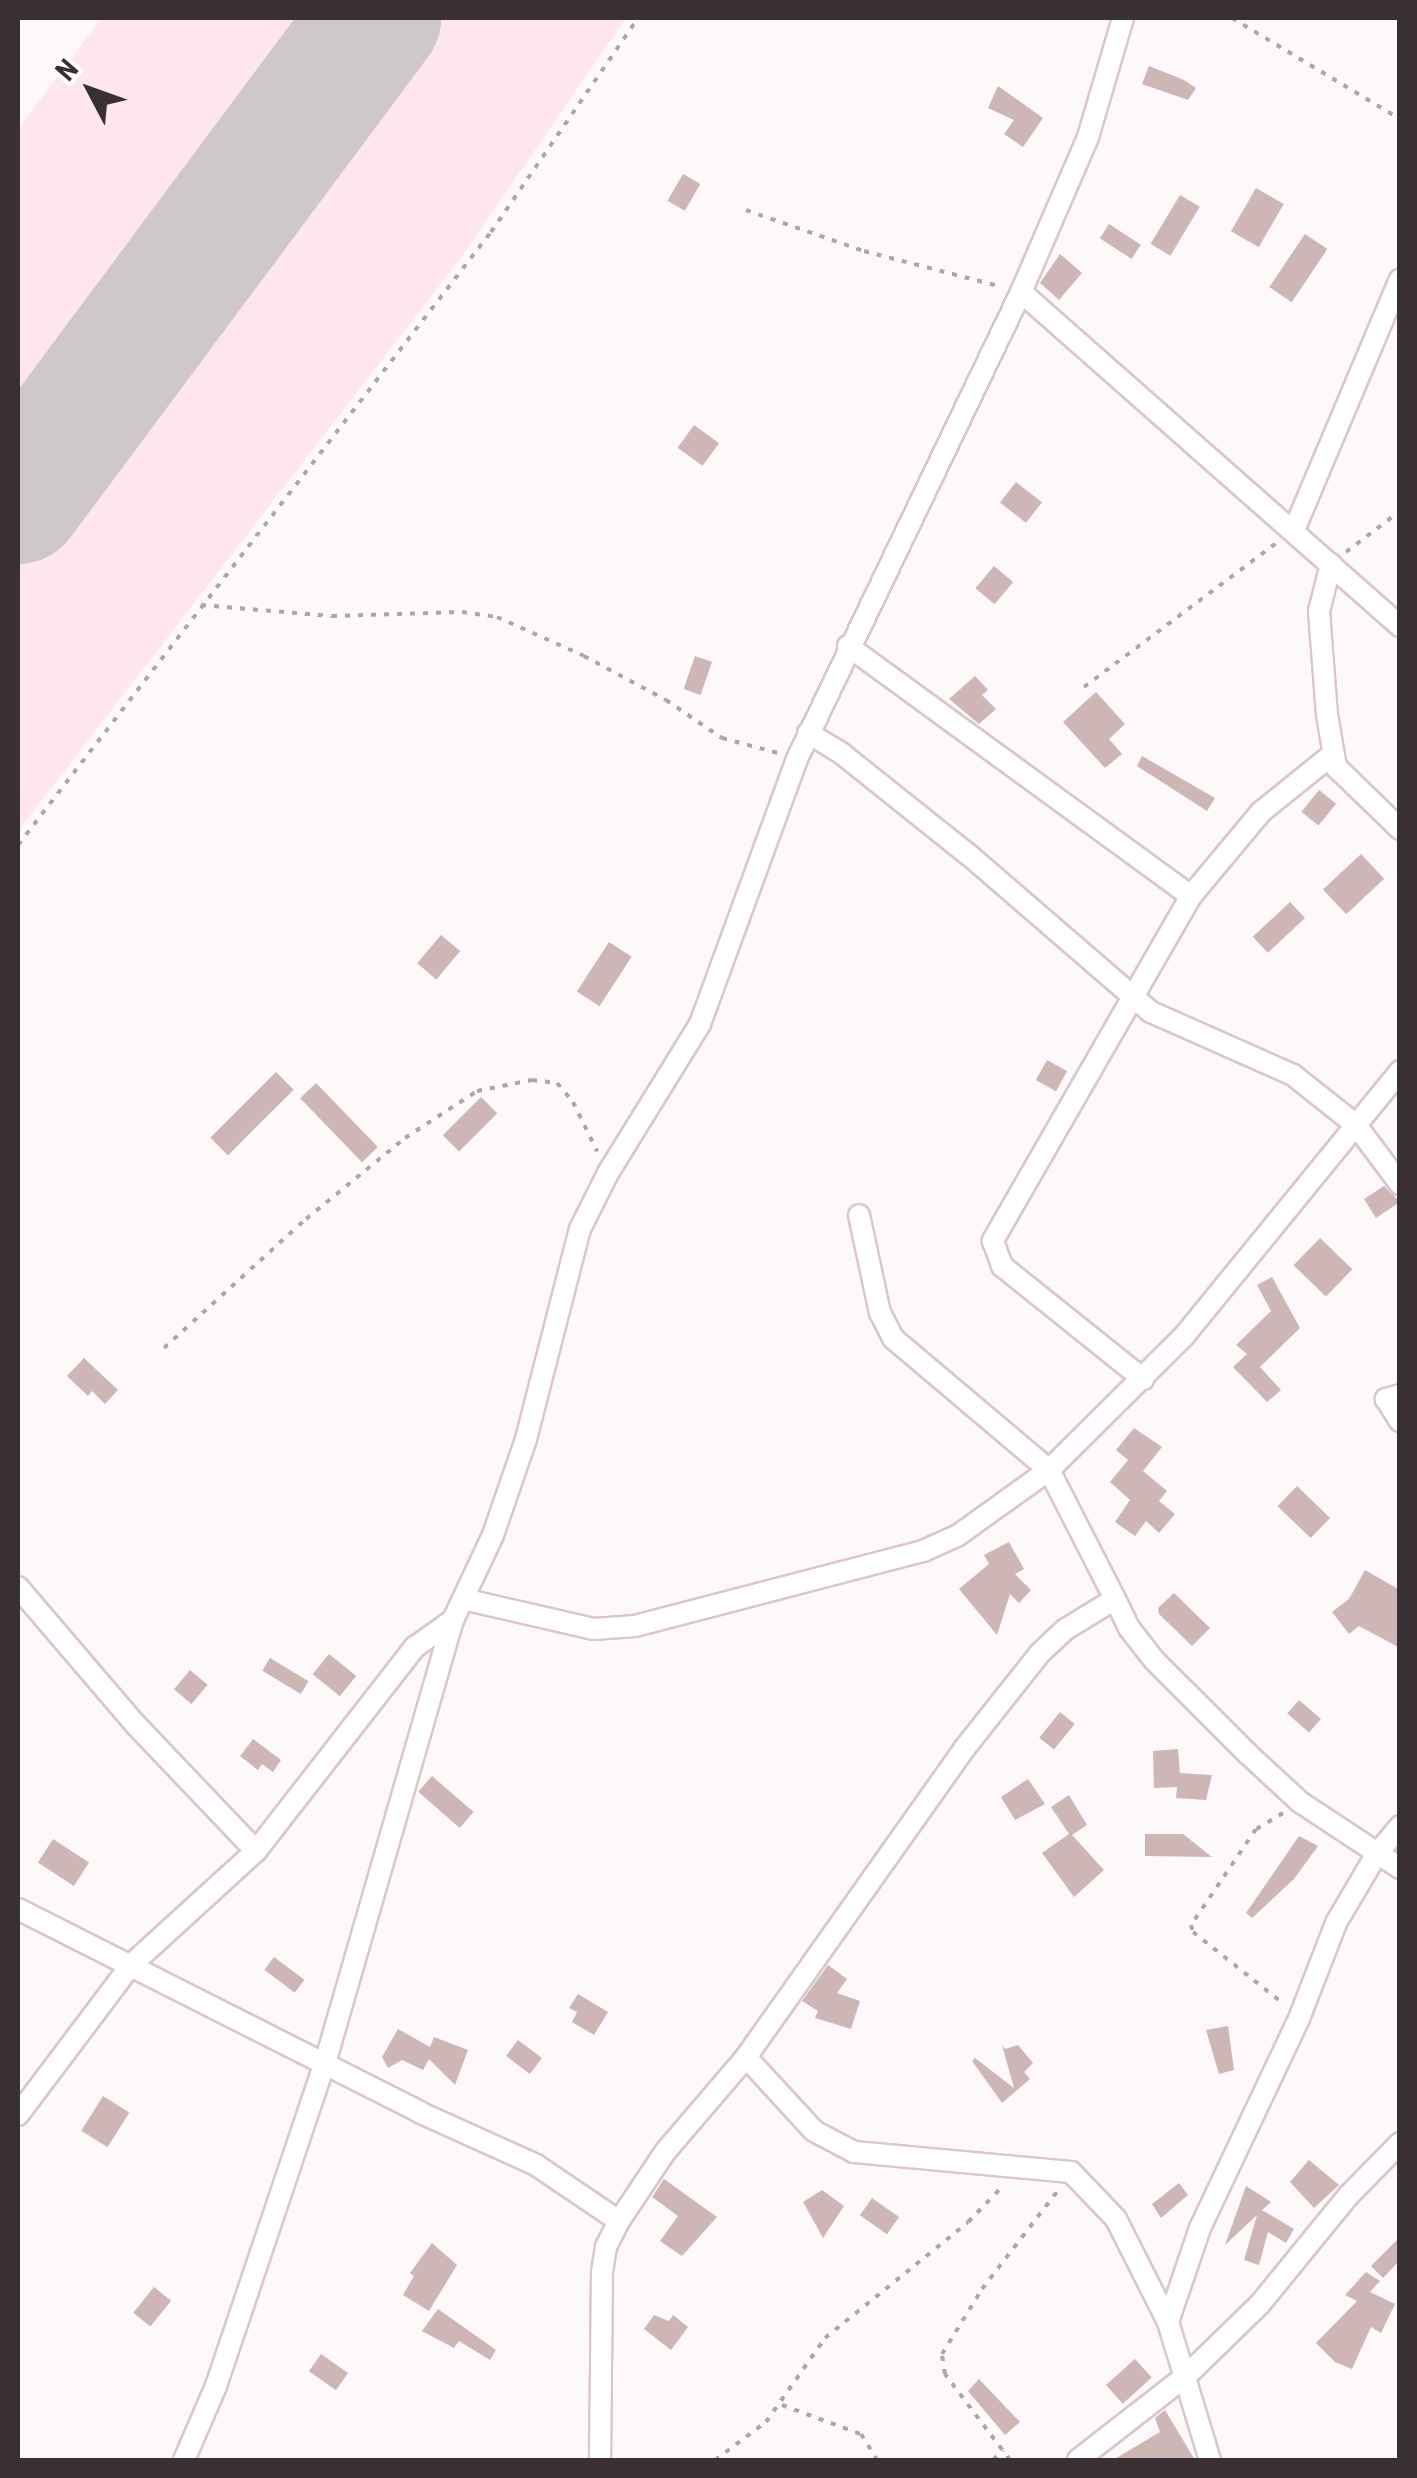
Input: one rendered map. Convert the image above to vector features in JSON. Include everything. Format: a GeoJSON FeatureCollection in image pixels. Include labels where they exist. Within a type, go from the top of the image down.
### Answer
{"type":"FeatureCollection","features":[{"type":"Feature","properties":{"kind":"street"},"geometry":{"type":"LineString","coordinates":[[184,2460],[216,2386],[325,2064],[453,1620],[493,1535],[521,1455],[580,1230],[608,1173],[700,1024],[797,758],[848,646],[960,428],[1021,292],[1088,137],[1124,18]]}},
{"type":"Feature","properties":{"kind":"street"},"geometry":{"type":"LineString","coordinates":[[1294,530],[1400,279]]}},
{"type":"Feature","properties":{"kind":"street"},"geometry":{"type":"LineString","coordinates":[[1021,292],[1400,626]]}},
{"type":"Feature","properties":{"kind":"street"},"geometry":{"type":"LineString","coordinates":[[1331,564],[1320,611],[1334,754],[1344,777],[1400,829]]}},
{"type":"Feature","properties":{"kind":"street"},"geometry":{"type":"LineString","coordinates":[[848,646],[1192,896]]}},
{"type":"Feature","properties":{"kind":"street"},"geometry":{"type":"LineString","coordinates":[[808,733],[893,793],[1165,1022],[1279,1066],[1356,1125],[1400,1184]]}},
{"type":"Feature","properties":{"kind":"street"},"geometry":{"type":"LineString","coordinates":[[1144,1379],[1002,1266],[993,1241],[1192,896],[1261,812],[1334,754]]}},
{"type":"Feature","properties":{"kind":"street"},"geometry":{"type":"LineString","coordinates":[[463,1598],[517,1615],[594,1629],[635,1626],[923,1552],[957,1536],[1049,1470],[1144,1379],[1400,1071]]}},
{"type":"Feature","properties":{"kind":"street"},"geometry":{"type":"LineString","coordinates":[[859,1215],[880,1312],[893,1338],[1049,1470],[1129,1628],[1154,1660],[1300,1802],[1400,1868]]}},
{"type":"Feature","properties":{"kind":"street"},"geometry":{"type":"LineString","coordinates":[[1400,1395],[1386,1399],[1400,1421]]}},
{"type":"Feature","properties":{"kind":"street"},"geometry":{"type":"LineString","coordinates":[[18,1587],[136,1725],[256,1851]]}},
{"type":"Feature","properties":{"kind":"street"},"geometry":{"type":"LineString","coordinates":[[600,2460],[602,2273],[606,2248],[619,2221],[665,2152],[746,2057],[942,1779],[1040,1653],[1066,1628],[1115,1599]]}},
{"type":"Feature","properties":{"kind":"street"},"geometry":{"type":"LineString","coordinates":[[18,2115],[130,1965],[256,1851],[336,1754],[414,1647],[453,1620]]}},
{"type":"Feature","properties":{"kind":"street"},"geometry":{"type":"LineString","coordinates":[[1168,2322],[1200,2228],[1300,2016],[1336,1923],[1376,1855],[1400,1826]]}},
{"type":"Feature","properties":{"kind":"street"},"geometry":{"type":"LineString","coordinates":[[18,1909],[536,2165],[619,2221]]}},
{"type":"Feature","properties":{"kind":"street"},"geometry":{"type":"LineString","coordinates":[[746,2057],[814,2132],[854,2152],[1072,2172],[1116,2220],[1168,2322],[1210,2460]]}},
{"type":"Feature","properties":{"kind":"street"},"geometry":{"type":"LineString","coordinates":[[1078,2460],[1187,2375],[1260,2304],[1348,2196],[1400,2143]]}},
{"type":"Feature","properties":{"kind":"path"},"geometry":{"type":"LineString","coordinates":[[18,845],[491,232],[638,18]]}},
{"type":"Feature","properties":{"kind":"path"},"geometry":{"type":"LineString","coordinates":[[1232,18],[1400,119]]}},
{"type":"Feature","properties":{"kind":"path"},"geometry":{"type":"LineString","coordinates":[[746,210],[864,252],[1021,292]]}},
{"type":"Feature","properties":{"kind":"path"},"geometry":{"type":"LineString","coordinates":[[1331,564],[1400,511]]}},
{"type":"Feature","properties":{"kind":"path"},"geometry":{"type":"LineString","coordinates":[[1084,687],[1294,530]]}},
{"type":"Feature","properties":{"kind":"path"},"geometry":{"type":"LineString","coordinates":[[201,604],[332,616],[462,612],[497,617],[601,665],[722,738],[797,758]]}},
{"type":"Feature","properties":{"kind":"path"},"geometry":{"type":"LineString","coordinates":[[164,1348],[306,1219],[405,1138],[477,1090],[532,1080],[557,1083],[573,1102],[608,1173]]}},
{"type":"Feature","properties":{"kind":"path"},"geometry":{"type":"LineString","coordinates":[[1300,1802],[1256,1830],[1191,1925],[1193,1932],[1300,2016]]}},
{"type":"Feature","properties":{"kind":"path"},"geometry":{"type":"LineString","coordinates":[[716,2460],[766,2422],[825,2338],[968,2222],[1021,2168]]}},
{"type":"Feature","properties":{"kind":"path"},"geometry":{"type":"LineString","coordinates":[[1010,2460],[945,2374],[942,2354],[982,2289],[1072,2172]]}},
{"type":"Feature","properties":{"kind":"path"},"geometry":{"type":"LineString","coordinates":[[780,2404],[861,2434],[877,2460]]}},
{"type":"Feature","properties":{"kind":"path"},"geometry":{"type":"LineString","coordinates":[[993,2460],[1003,2450]]}},
{"type":"Feature","properties":{"kind":"shaded area"},"geometry":{"type":"Polygon","coordinates":[[[102,18],[626,18],[463,255],[18,831],[18,129],[102,18]]]}},
{"type":"Feature","properties":{"kind":"building"},"geometry":{"type":"Polygon","coordinates":[[[1149,66],[1196,88],[1188,100],[1142,84],[1149,66]]]}},
{"type":"Feature","properties":{"kind":"building"},"geometry":{"type":"Polygon","coordinates":[[[998,86],[1043,118],[1023,147],[1004,134],[1014,120],[988,108],[998,86]]]}},
{"type":"Feature","properties":{"kind":"building"},"geometry":{"type":"Polygon","coordinates":[[[683,174],[700,184],[685,211],[668,201],[683,174]]]}},
{"type":"Feature","properties":{"kind":"building"},"geometry":{"type":"Polygon","coordinates":[[[1256,188],[1284,204],[1259,247],[1231,231],[1256,188]]]}},
{"type":"Feature","properties":{"kind":"building"},"geometry":{"type":"Polygon","coordinates":[[[1180,195],[1200,207],[1170,256],[1151,244],[1180,195]]]}},
{"type":"Feature","properties":{"kind":"building"},"geometry":{"type":"Polygon","coordinates":[[[1109,224],[1141,245],[1132,259],[1100,238],[1109,224]]]}},
{"type":"Feature","properties":{"kind":"building"},"geometry":{"type":"Polygon","coordinates":[[[1305,234],[1327,249],[1292,302],[1269,287],[1305,234]]]}},
{"type":"Feature","properties":{"kind":"building"},"geometry":{"type":"Polygon","coordinates":[[[1060,254],[1082,273],[1059,300],[1040,283],[1060,254]]]}},
{"type":"Feature","properties":{"kind":"building"},"geometry":{"type":"Polygon","coordinates":[[[694,425],[719,443],[703,466],[678,448],[694,425]]]}},
{"type":"Feature","properties":{"kind":"building"},"geometry":{"type":"Polygon","coordinates":[[[1016,482],[1042,502],[1026,523],[1000,502],[1016,482]]]}},
{"type":"Feature","properties":{"kind":"building"},"geometry":{"type":"Polygon","coordinates":[[[994,566],[1013,582],[995,604],[975,588],[994,566]]]}},
{"type":"Feature","properties":{"kind":"building"},"geometry":{"type":"Polygon","coordinates":[[[695,656],[712,662],[701,695],[684,689],[695,656]]]}},
{"type":"Feature","properties":{"kind":"building"},"geometry":{"type":"Polygon","coordinates":[[[975,676],[988,690],[982,695],[996,709],[979,724],[949,699],[975,676]]]}},
{"type":"Feature","properties":{"kind":"building"},"geometry":{"type":"Polygon","coordinates":[[[1096,692],[1125,724],[1109,739],[1122,754],[1105,768],[1063,722],[1096,692]]]}},
{"type":"Feature","properties":{"kind":"building"},"geometry":{"type":"Polygon","coordinates":[[[1142,756],[1215,798],[1207,811],[1137,766],[1142,756]]]}},
{"type":"Feature","properties":{"kind":"building"},"geometry":{"type":"Polygon","coordinates":[[[1319,790],[1336,804],[1318,826],[1301,812],[1319,790]]]}},
{"type":"Feature","properties":{"kind":"building"},"geometry":{"type":"Polygon","coordinates":[[[1361,854],[1384,879],[1346,914],[1323,889],[1361,854]]]}},
{"type":"Feature","properties":{"kind":"building"},"geometry":{"type":"Polygon","coordinates":[[[1290,902],[1305,918],[1268,953],[1253,937],[1290,902]]]}},
{"type":"Feature","properties":{"kind":"building"},"geometry":{"type":"Polygon","coordinates":[[[441,935],[460,951],[436,979],[417,963],[441,935]]]}},
{"type":"Feature","properties":{"kind":"building"},"geometry":{"type":"Polygon","coordinates":[[[609,942],[632,957],[600,1006],[577,991],[609,942]]]}},
{"type":"Feature","properties":{"kind":"building"},"geometry":{"type":"Polygon","coordinates":[[[1047,1060],[1067,1071],[1056,1091],[1036,1080],[1047,1060]]]}},
{"type":"Feature","properties":{"kind":"building"},"geometry":{"type":"Polygon","coordinates":[[[276,1072],[294,1090],[228,1155],[210,1138],[276,1072]]]}},
{"type":"Feature","properties":{"kind":"building"},"geometry":{"type":"Polygon","coordinates":[[[316,1083],[378,1147],[362,1162],[300,1098],[316,1083]]]}},
{"type":"Feature","properties":{"kind":"building"},"geometry":{"type":"Polygon","coordinates":[[[481,1097],[497,1113],[459,1151],[443,1135],[481,1097]]]}},
{"type":"Feature","properties":{"kind":"building"},"geometry":{"type":"Polygon","coordinates":[[[1384,1186],[1400,1202],[1376,1218],[1364,1199],[1384,1186]]]}},
{"type":"Feature","properties":{"kind":"building"},"geometry":{"type":"Polygon","coordinates":[[[1320,1238],[1352,1269],[1326,1297],[1294,1265],[1320,1238]]]}},
{"type":"Feature","properties":{"kind":"building"},"geometry":{"type":"Polygon","coordinates":[[[1272,1277],[1300,1328],[1260,1367],[1281,1390],[1267,1402],[1233,1367],[1247,1354],[1236,1345],[1271,1311],[1257,1285],[1272,1277]]]}},
{"type":"Feature","properties":{"kind":"building"},"geometry":{"type":"Polygon","coordinates":[[[84,1358],[118,1390],[105,1404],[92,1391],[88,1396],[67,1376],[84,1358]]]}},
{"type":"Feature","properties":{"kind":"building"},"geometry":{"type":"Polygon","coordinates":[[[1134,1428],[1162,1447],[1143,1471],[1167,1491],[1159,1501],[1175,1514],[1159,1533],[1146,1521],[1135,1536],[1115,1522],[1130,1500],[1110,1482],[1128,1460],[1116,1450],[1134,1428]]]}},
{"type":"Feature","properties":{"kind":"building"},"geometry":{"type":"Polygon","coordinates":[[[1297,1486],[1330,1518],[1311,1538],[1278,1506],[1297,1486]]]}},
{"type":"Feature","properties":{"kind":"building"},"geometry":{"type":"Polygon","coordinates":[[[1009,1542],[1024,1569],[1015,1574],[1031,1590],[1019,1603],[1010,1594],[997,1635],[959,1589],[989,1564],[984,1555],[1009,1542]]]}},
{"type":"Feature","properties":{"kind":"building"},"geometry":{"type":"Polygon","coordinates":[[[1365,1570],[1400,1590],[1400,1648],[1359,1626],[1349,1634],[1332,1612],[1349,1599],[1365,1570]]]}},
{"type":"Feature","properties":{"kind":"building"},"geometry":{"type":"Polygon","coordinates":[[[1174,1593],[1210,1628],[1192,1646],[1159,1614],[1158,1608],[1174,1593]]]}},
{"type":"Feature","properties":{"kind":"building"},"geometry":{"type":"Polygon","coordinates":[[[329,1654],[356,1676],[340,1696],[313,1674],[329,1654]]]}},
{"type":"Feature","properties":{"kind":"building"},"geometry":{"type":"Polygon","coordinates":[[[270,1658],[309,1681],[301,1694],[262,1671],[270,1658]]]}},
{"type":"Feature","properties":{"kind":"building"},"geometry":{"type":"Polygon","coordinates":[[[190,1670],[208,1685],[192,1704],[174,1689],[190,1670]]]}},
{"type":"Feature","properties":{"kind":"building"},"geometry":{"type":"Polygon","coordinates":[[[1299,1700],[1321,1719],[1309,1733],[1287,1714],[1299,1700]]]}},
{"type":"Feature","properties":{"kind":"building"},"geometry":{"type":"Polygon","coordinates":[[[1060,1712],[1075,1724],[1054,1750],[1039,1738],[1060,1712]]]}},
{"type":"Feature","properties":{"kind":"building"},"geometry":{"type":"Polygon","coordinates":[[[253,1739],[281,1760],[273,1772],[262,1764],[258,1770],[240,1756],[253,1739]]]}},
{"type":"Feature","properties":{"kind":"building"},"geometry":{"type":"Polygon","coordinates":[[[1178,1749],[1180,1773],[1212,1775],[1206,1800],[1176,1798],[1177,1787],[1154,1788],[1153,1751],[1178,1749]]]}},
{"type":"Feature","properties":{"kind":"building"},"geometry":{"type":"Polygon","coordinates":[[[432,1776],[474,1812],[460,1828],[418,1792],[432,1776]]]}},
{"type":"Feature","properties":{"kind":"building"},"geometry":{"type":"Polygon","coordinates":[[[1028,1779],[1045,1804],[1015,1820],[1001,1797],[1028,1779]]]}},
{"type":"Feature","properties":{"kind":"building"},"geometry":{"type":"Polygon","coordinates":[[[1069,1795],[1087,1825],[1072,1835],[1104,1870],[1074,1897],[1042,1853],[1069,1834],[1051,1807],[1069,1795]]]}},
{"type":"Feature","properties":{"kind":"building"},"geometry":{"type":"Polygon","coordinates":[[[1145,1834],[1183,1834],[1212,1857],[1145,1856],[1145,1834]]]}},
{"type":"Feature","properties":{"kind":"building"},"geometry":{"type":"Polygon","coordinates":[[[1299,1836],[1318,1846],[1294,1879],[1252,1918],[1246,1913],[1299,1836]]]}},
{"type":"Feature","properties":{"kind":"building"},"geometry":{"type":"Polygon","coordinates":[[[53,1839],[89,1862],[74,1886],[38,1862],[53,1839]]]}},
{"type":"Feature","properties":{"kind":"building"},"geometry":{"type":"Polygon","coordinates":[[[274,1957],[304,1980],[295,1993],[264,1970],[274,1957]]]}},
{"type":"Feature","properties":{"kind":"building"},"geometry":{"type":"Polygon","coordinates":[[[828,1965],[847,1979],[837,1993],[860,2001],[851,2029],[815,2018],[818,2011],[802,2001],[828,1965]]]}},
{"type":"Feature","properties":{"kind":"building"},"geometry":{"type":"Polygon","coordinates":[[[578,1994],[608,2012],[594,2035],[572,2022],[577,2012],[569,2008],[578,1994]]]}},
{"type":"Feature","properties":{"kind":"building"},"geometry":{"type":"Polygon","coordinates":[[[1228,2026],[1234,2070],[1219,2074],[1206,2030],[1228,2026]]]}},
{"type":"Feature","properties":{"kind":"building"},"geometry":{"type":"Polygon","coordinates":[[[398,2029],[430,2047],[434,2037],[468,2050],[455,2085],[429,2059],[423,2070],[402,2060],[388,2068],[382,2057],[398,2029]]]}},
{"type":"Feature","properties":{"kind":"building"},"geometry":{"type":"Polygon","coordinates":[[[518,2040],[542,2058],[530,2074],[506,2056],[518,2040]]]}},
{"type":"Feature","properties":{"kind":"building"},"geometry":{"type":"Polygon","coordinates":[[[1002,2045],[1005,2049],[1018,2045],[1033,2063],[1024,2072],[1030,2079],[1002,2103],[972,2061],[975,2058],[1014,2088],[1002,2045]]]}},
{"type":"Feature","properties":{"kind":"building"},"geometry":{"type":"Polygon","coordinates":[[[103,2096],[129,2112],[108,2147],[81,2131],[103,2096]]]}},
{"type":"Feature","properties":{"kind":"building"},"geometry":{"type":"Polygon","coordinates":[[[1309,2160],[1339,2185],[1314,2208],[1290,2182],[1309,2160]]]}},
{"type":"Feature","properties":{"kind":"building"},"geometry":{"type":"Polygon","coordinates":[[[664,2179],[717,2217],[682,2256],[660,2241],[678,2216],[652,2197],[664,2179]]]}},
{"type":"Feature","properties":{"kind":"building"},"geometry":{"type":"Polygon","coordinates":[[[1179,2183],[1188,2195],[1161,2218],[1152,2204],[1179,2183]]]}},
{"type":"Feature","properties":{"kind":"building"},"geometry":{"type":"Polygon","coordinates":[[[1246,2186],[1271,2202],[1262,2210],[1294,2229],[1286,2243],[1268,2232],[1259,2265],[1244,2260],[1257,2215],[1225,2245],[1246,2186]]]}},
{"type":"Feature","properties":{"kind":"building"},"geometry":{"type":"Polygon","coordinates":[[[822,2190],[844,2206],[823,2238],[803,2202],[822,2190]]]}},
{"type":"Feature","properties":{"kind":"building"},"geometry":{"type":"Polygon","coordinates":[[[872,2198],[899,2217],[887,2234],[860,2215],[872,2198]]]}},
{"type":"Feature","properties":{"kind":"building"},"geometry":{"type":"Polygon","coordinates":[[[1400,2237],[1400,2260],[1383,2278],[1371,2266],[1400,2237]]]}},
{"type":"Feature","properties":{"kind":"building"},"geometry":{"type":"Polygon","coordinates":[[[432,2243],[457,2265],[429,2311],[403,2295],[414,2276],[410,2273],[432,2243]]]}},
{"type":"Feature","properties":{"kind":"building"},"geometry":{"type":"Polygon","coordinates":[[[1366,2272],[1380,2281],[1370,2292],[1395,2304],[1381,2333],[1371,2327],[1352,2369],[1335,2362],[1316,2343],[1357,2301],[1345,2295],[1366,2272]]]}},
{"type":"Feature","properties":{"kind":"building"},"geometry":{"type":"Polygon","coordinates":[[[154,2287],[171,2301],[150,2326],[133,2313],[154,2287]]]}},
{"type":"Feature","properties":{"kind":"building"},"geometry":{"type":"Polygon","coordinates":[[[438,2309],[496,2350],[490,2360],[459,2341],[454,2348],[422,2331],[438,2309]]]}},
{"type":"Feature","properties":{"kind":"building"},"geometry":{"type":"Polygon","coordinates":[[[654,2315],[669,2321],[673,2315],[688,2327],[671,2350],[644,2329],[654,2315]]]}},
{"type":"Feature","properties":{"kind":"building"},"geometry":{"type":"Polygon","coordinates":[[[321,2354],[348,2373],[336,2390],[309,2371],[321,2354]]]}},
{"type":"Feature","properties":{"kind":"building"},"geometry":{"type":"Polygon","coordinates":[[[1135,2359],[1152,2378],[1123,2404],[1106,2385],[1135,2359]]]}},
{"type":"Feature","properties":{"kind":"building"},"geometry":{"type":"Polygon","coordinates":[[[979,2379],[1020,2422],[1005,2435],[968,2391],[979,2379]]]}},
{"type":"Feature","properties":{"kind":"building"},"geometry":{"type":"Polygon","coordinates":[[[1165,2410],[1195,2460],[1113,2460],[1160,2432],[1155,2418],[1165,2410]]]}},
{"type":"Feature","properties":{"kind":"runway"},"geometry":{"type":"LineString","coordinates":[[18,499],[376,18]]}}]}
